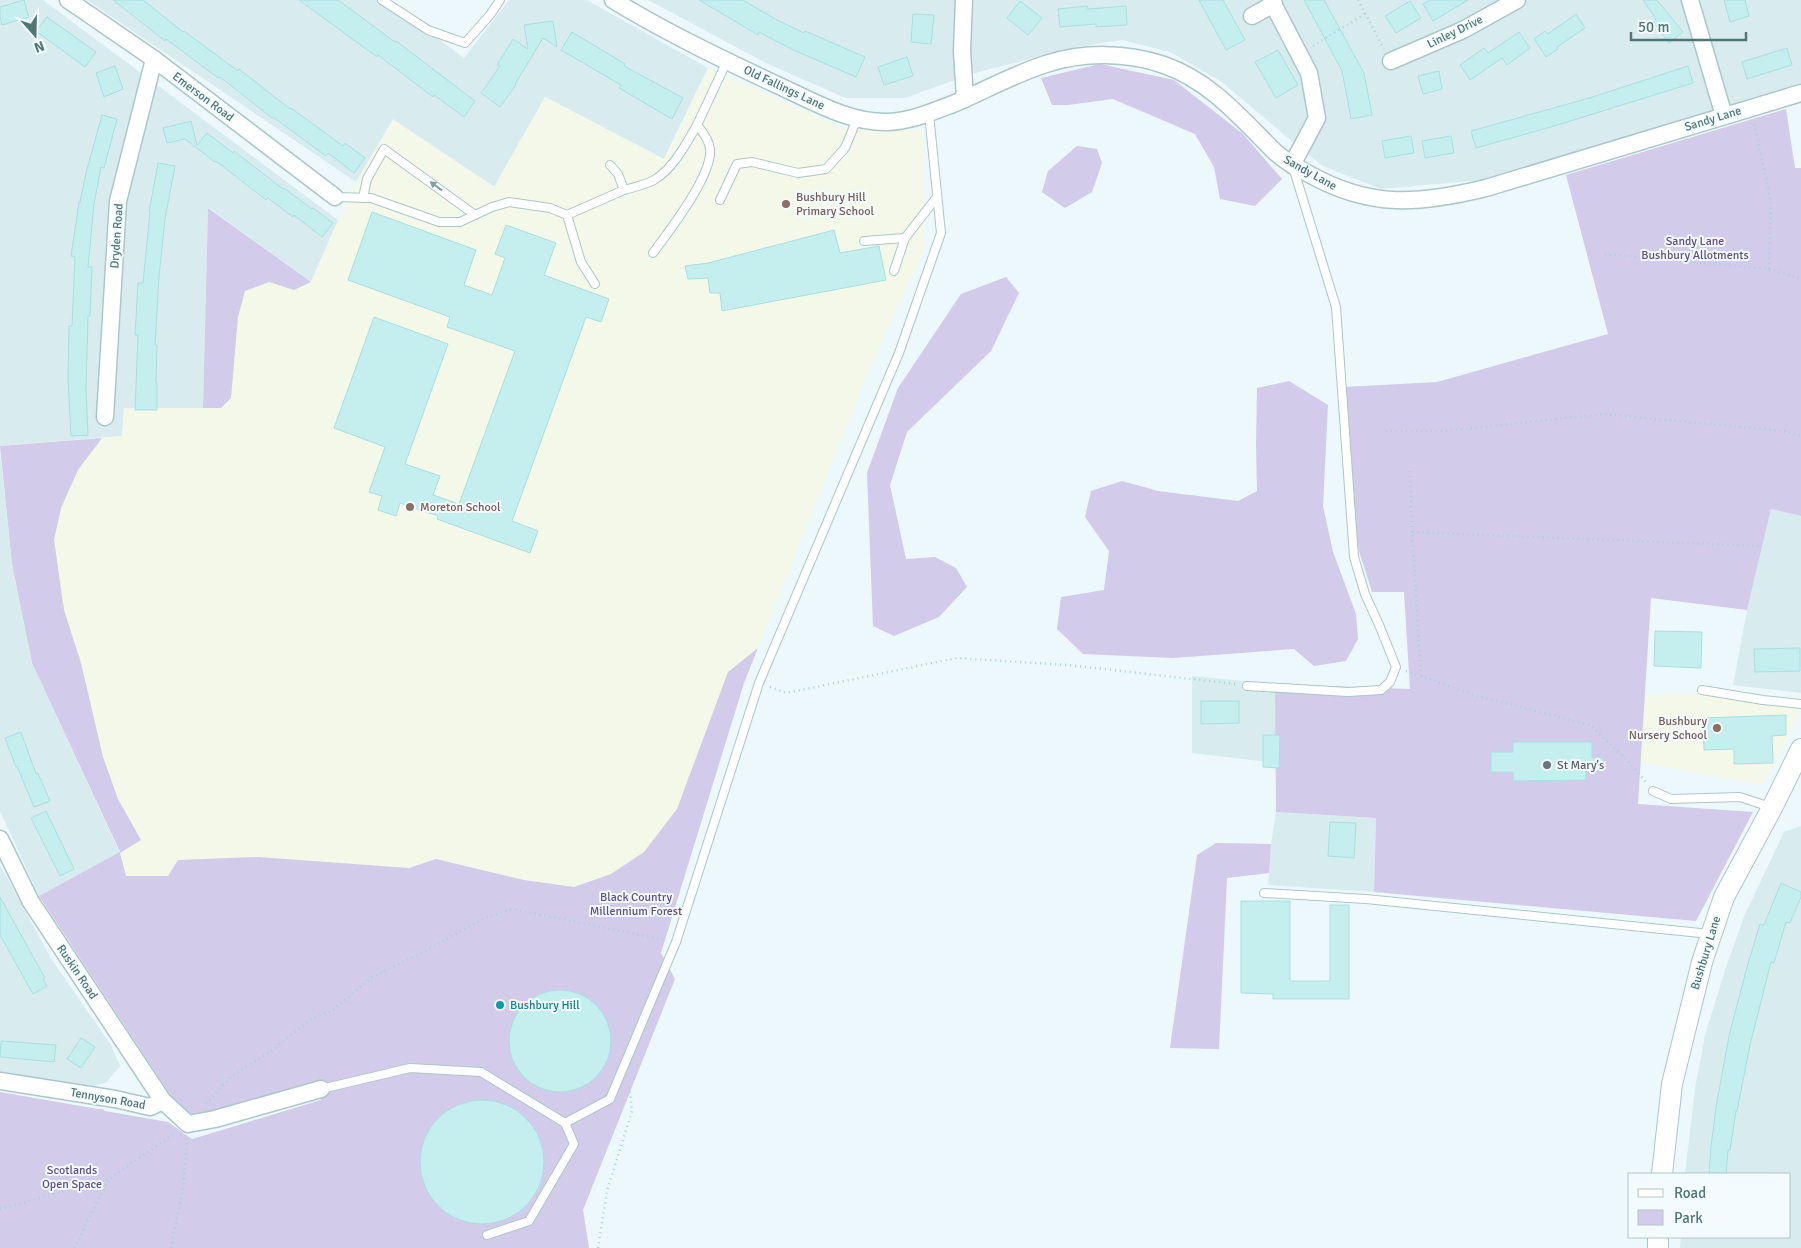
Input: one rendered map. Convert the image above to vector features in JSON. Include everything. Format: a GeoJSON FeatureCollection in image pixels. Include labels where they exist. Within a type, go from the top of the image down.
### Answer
{"type":"FeatureCollection","features":[{"type":"Feature","properties":{"kind":"street","name":"Emerson Road"},"geometry":{"type":"LineString","coordinates":[[68,0],[154,59],[335,197]]}},
{"type":"Feature","properties":{"kind":"street","name":"Old Fallings Lane"},"geometry":{"type":"LineString","coordinates":[[613,0],[726,61],[825,107],[856,119],[890,122],[929,114],[965,99]]}},
{"type":"Feature","properties":{"kind":"street"},"geometry":{"type":"LineString","coordinates":[[964,0],[962,51],[965,99]]}},
{"type":"Feature","properties":{"kind":"street","name":"Linley Drive"},"geometry":{"type":"LineString","coordinates":[[1391,61],[1463,30],[1517,0]]}},
{"type":"Feature","properties":{"kind":"street"},"geometry":{"type":"LineString","coordinates":[[1690,0],[1724,116]]}},
{"type":"Feature","properties":{"kind":"street"},"geometry":{"type":"LineString","coordinates":[[1252,16],[1272,2],[1310,73],[1317,118],[1292,165]]}},
{"type":"Feature","properties":{"kind":"street","name":"Sandy Lane"},"geometry":{"type":"LineString","coordinates":[[965,99],[1046,64],[1074,57],[1108,55],[1142,58],[1166,65],[1205,86],[1222,99],[1275,152],[1292,165],[1329,185],[1361,196],[1403,201],[1426,200],[1486,188],[1801,93]]}},
{"type":"Feature","properties":{"kind":"street","name":"Dryden Road"},"geometry":{"type":"LineString","coordinates":[[105,417],[118,201],[154,59]]}},
{"type":"Feature","properties":{"kind":"street","name":"Bushbury Lane"},"geometry":{"type":"LineString","coordinates":[[1662,1173],[1672,1084],[1702,962],[1724,897],[1798,761]]}},
{"type":"Feature","properties":{"kind":"street","name":"Ruskin Road"},"geometry":{"type":"LineString","coordinates":[[0,839],[31,902],[163,1101]]}},
{"type":"Feature","properties":{"kind":"street","name":"Tennyson Road"},"geometry":{"type":"LineString","coordinates":[[0,1081],[115,1099],[150,1107],[163,1101],[188,1124]]}},
{"type":"Feature","properties":{"kind":"street"},"geometry":{"type":"LineString","coordinates":[[188,1124],[215,1119],[321,1088]]}},
{"type":"Feature","properties":{"kind":"lane"},"geometry":{"type":"LineString","coordinates":[[382,0],[428,30],[465,43],[490,15],[500,0]]}},
{"type":"Feature","properties":{"kind":"lane"},"geometry":{"type":"LineString","coordinates":[[335,197],[370,198],[439,222],[460,222],[492,207],[509,202],[550,208],[567,215],[613,194],[655,179],[666,171],[686,145],[697,125],[726,61]]}},
{"type":"Feature","properties":{"kind":"lane"},"geometry":{"type":"LineString","coordinates":[[565,1123],[610,1099],[676,942],[759,683],[899,353],[941,233],[929,114]]}},
{"type":"Feature","properties":{"kind":"lane"},"geometry":{"type":"LineString","coordinates":[[720,200],[737,164],[752,162],[798,173],[826,169],[845,148],[856,119]]}},
{"type":"Feature","properties":{"kind":"lane"},"geometry":{"type":"LineString","coordinates":[[653,253],[685,210],[708,164],[710,150],[708,142],[697,125]]}},
{"type":"Feature","properties":{"kind":"lane"},"geometry":{"type":"LineString","coordinates":[[363,198],[367,179],[384,149],[475,215]]}},
{"type":"Feature","properties":{"kind":"lane"},"geometry":{"type":"LineString","coordinates":[[610,165],[618,174],[624,190]]}},
{"type":"Feature","properties":{"kind":"lane"},"geometry":{"type":"LineString","coordinates":[[1247,686],[1348,692],[1381,690],[1390,682],[1396,667],[1365,594],[1354,557],[1336,307],[1292,165]]}},
{"type":"Feature","properties":{"kind":"lane"},"geometry":{"type":"LineString","coordinates":[[894,270],[905,238],[937,197]]}},
{"type":"Feature","properties":{"kind":"lane"},"geometry":{"type":"LineString","coordinates":[[567,215],[581,262],[595,284]]}},
{"type":"Feature","properties":{"kind":"lane"},"geometry":{"type":"LineString","coordinates":[[864,241],[905,238]]}},
{"type":"Feature","properties":{"kind":"lane"},"geometry":{"type":"LineString","coordinates":[[1702,690],[1801,704]]}},
{"type":"Feature","properties":{"kind":"lane"},"geometry":{"type":"LineString","coordinates":[[1653,791],[1671,798],[1740,797],[1772,808]]}},
{"type":"Feature","properties":{"kind":"lane"},"geometry":{"type":"LineString","coordinates":[[1264,893],[1366,899],[1712,934]]}},
{"type":"Feature","properties":{"kind":"lane"},"geometry":{"type":"LineString","coordinates":[[321,1088],[410,1068],[481,1072],[565,1123],[574,1144],[529,1221],[487,1235]]}},
{"type":"Feature","properties":{"kind":"path"},"geometry":{"type":"LineString","coordinates":[[1358,0],[1391,61]]}},
{"type":"Feature","properties":{"kind":"path"},"geometry":{"type":"LineString","coordinates":[[1326,38],[1365,14]]}},
{"type":"Feature","properties":{"kind":"path"},"geometry":{"type":"LineString","coordinates":[[1751,108],[1770,202],[1769,269]]}},
{"type":"Feature","properties":{"kind":"path"},"geometry":{"type":"LineString","coordinates":[[1605,254],[1769,269],[1801,279]]}},
{"type":"Feature","properties":{"kind":"path"},"geometry":{"type":"LineString","coordinates":[[1386,431],[1445,431],[1603,414],[1784,431],[1801,436]]}},
{"type":"Feature","properties":{"kind":"path"},"geometry":{"type":"LineString","coordinates":[[1410,471],[1421,676]]}},
{"type":"Feature","properties":{"kind":"path"},"geometry":{"type":"LineString","coordinates":[[1412,532],[1762,546]]}},
{"type":"Feature","properties":{"kind":"path"},"geometry":{"type":"LineString","coordinates":[[759,683],[786,693],[957,658],[1068,665],[1247,686]]}},
{"type":"Feature","properties":{"kind":"path"},"geometry":{"type":"LineString","coordinates":[[1396,667],[1477,696],[1590,724],[1624,757],[1653,791]]}},
{"type":"Feature","properties":{"kind":"path"},"geometry":{"type":"LineString","coordinates":[[0,1210],[109,1179],[188,1124],[233,1075],[274,1049],[312,1020],[332,1011],[372,977],[418,955],[486,917],[512,909],[676,942]]}},
{"type":"Feature","properties":{"kind":"path"},"geometry":{"type":"LineString","coordinates":[[598,1248],[607,1191],[632,1111],[627,1058]]}},
{"type":"Feature","properties":{"kind":"path"},"geometry":{"type":"LineString","coordinates":[[171,1248],[184,1182],[188,1124]]}},
{"type":"Feature","properties":{"kind":"path"},"geometry":{"type":"LineString","coordinates":[[74,1248],[109,1179]]}},
{"type":"Feature","properties":{"kind":"shaded area"},"geometry":{"type":"Polygon","coordinates":[[[0,0],[43,0],[338,220],[311,282],[209,208],[203,408],[124,408],[122,436],[0,446],[0,0]]]}},
{"type":"Feature","properties":{"kind":"shaded area"},"geometry":{"type":"Polygon","coordinates":[[[87,0],[387,0],[464,58],[509,0],[587,0],[708,68],[664,159],[545,97],[495,187],[393,120],[356,182],[87,0]]]}},
{"type":"Feature","properties":{"kind":"shaded area"},"geometry":{"type":"Polygon","coordinates":[[[648,0],[1801,0],[1801,84],[1482,180],[1381,189],[1323,166],[1222,82],[1170,52],[1122,40],[1072,48],[975,73],[905,98],[845,98],[764,62],[648,0]]]}},
{"type":"Feature","properties":{"kind":"shaded area","name":"Moreton School"},"geometry":{"type":"Polygon","coordinates":[[[708,68],[846,130],[923,131],[924,249],[869,370],[744,683],[661,953],[168,876],[126,876],[120,853],[32,663],[12,564],[0,446],[122,436],[124,408],[203,408],[208,208],[311,282],[356,182],[393,119],[494,187],[545,97],[664,159],[708,68]]]}},
{"type":"Feature","properties":{"kind":"shaded area"},"geometry":{"type":"Polygon","coordinates":[[[0,450],[12,564],[32,663],[120,853],[39,896],[0,811],[0,450]]]}},
{"type":"Feature","properties":{"kind":"shaded area"},"geometry":{"type":"Polygon","coordinates":[[[1771,509],[1801,516],[1801,693],[1733,685],[1747,610],[1771,509]]]}},
{"type":"Feature","properties":{"kind":"shaded area"},"geometry":{"type":"Polygon","coordinates":[[[1192,676],[1275,684],[1277,763],[1192,753],[1192,676]]]}},
{"type":"Feature","properties":{"kind":"shaded area","name":"Bushbury Nursery School"},"geometry":{"type":"Polygon","coordinates":[[[1707,693],[1800,710],[1784,746],[1761,784],[1640,762],[1644,695],[1707,693]]]}},
{"type":"Feature","properties":{"kind":"shaded area"},"geometry":{"type":"Polygon","coordinates":[[[1276,812],[1376,818],[1374,892],[1268,885],[1276,812]]]}},
{"type":"Feature","properties":{"kind":"shaded area"},"geometry":{"type":"Polygon","coordinates":[[[1801,826],[1801,1248],[1680,1248],[1681,1238],[1791,1238],[1791,1173],[1685,1173],[1695,1088],[1705,1035],[1745,914],[1784,832],[1801,826]]]}},
{"type":"Feature","properties":{"kind":"shaded area"},"geometry":{"type":"Polygon","coordinates":[[[0,865],[52,960],[111,1045],[120,1066],[106,1083],[86,1087],[0,1074],[0,865]]]}},
{"type":"Feature","properties":{"kind":"green space"},"geometry":{"type":"Polygon","coordinates":[[[1100,64],[1174,80],[1243,134],[1282,179],[1255,206],[1220,199],[1214,167],[1195,134],[1113,99],[1068,105],[1052,105],[1041,78],[1100,64]]]}},
{"type":"Feature","properties":{"kind":"green space","name":"Sandy Lane Bushbury Allotments"},"geometry":{"type":"Polygon","coordinates":[[[1786,109],[1795,168],[1801,168],[1801,516],[1771,509],[1747,610],[1651,598],[1638,804],[1753,812],[1696,921],[1374,892],[1376,818],[1276,812],[1275,684],[1410,689],[1404,592],[1372,592],[1359,551],[1353,508],[1345,387],[1437,382],[1608,334],[1566,175],[1786,109]]]}},
{"type":"Feature","properties":{"kind":"green space"},"geometry":{"type":"Polygon","coordinates":[[[1077,146],[1097,149],[1102,163],[1092,192],[1065,208],[1042,192],[1048,171],[1077,146]]]}},
{"type":"Feature","properties":{"kind":"green space"},"geometry":{"type":"Polygon","coordinates":[[[208,208],[311,282],[294,290],[269,282],[245,291],[238,317],[231,398],[221,408],[203,408],[208,208]]]}},
{"type":"Feature","properties":{"kind":"green space"},"geometry":{"type":"Polygon","coordinates":[[[1006,277],[1019,293],[991,351],[907,432],[890,485],[906,559],[935,557],[956,568],[967,587],[939,617],[894,636],[873,626],[867,473],[898,388],[961,294],[1006,277]]]}},
{"type":"Feature","properties":{"kind":"green space"},"geometry":{"type":"Polygon","coordinates":[[[1289,381],[1328,405],[1323,506],[1333,552],[1356,614],[1358,639],[1346,661],[1314,666],[1294,649],[1173,658],[1083,654],[1057,629],[1061,597],[1104,590],[1109,551],[1085,517],[1091,491],[1122,481],[1158,491],[1238,501],[1257,491],[1257,388],[1289,381]]]}},
{"type":"Feature","properties":{"kind":"green space"},"geometry":{"type":"Polygon","coordinates":[[[102,438],[78,470],[61,508],[54,540],[64,610],[81,663],[103,757],[118,799],[141,840],[120,853],[126,876],[168,876],[178,860],[258,857],[409,868],[436,859],[524,880],[574,887],[611,874],[644,852],[677,809],[728,672],[758,648],[744,683],[661,953],[675,979],[583,1210],[589,1248],[0,1248],[0,1092],[168,1122],[192,1139],[321,1100],[319,1083],[187,1120],[39,896],[120,852],[32,663],[12,564],[0,446],[102,438]]]}},
{"type":"Feature","properties":{"kind":"green space"},"geometry":{"type":"Polygon","coordinates":[[[1216,843],[1271,844],[1269,873],[1227,878],[1219,1049],[1170,1048],[1197,855],[1216,843]]]}},
{"type":"Feature","properties":{"kind":"building"},"geometry":{"type":"Polygon","coordinates":[[[24,0],[29,17],[2,25],[0,7],[24,0]]]}},
{"type":"Feature","properties":{"kind":"building"},"geometry":{"type":"Polygon","coordinates":[[[113,0],[143,0],[183,32],[238,71],[239,69],[290,109],[343,146],[345,143],[365,158],[354,173],[328,153],[326,156],[272,118],[220,77],[218,78],[166,39],[165,41],[113,0]]]}},
{"type":"Feature","properties":{"kind":"building"},"geometry":{"type":"Polygon","coordinates":[[[299,0],[338,0],[475,101],[464,117],[434,95],[433,97],[378,55],[377,57],[299,0]]]}},
{"type":"Feature","properties":{"kind":"building"},"geometry":{"type":"Polygon","coordinates":[[[699,0],[743,0],[804,33],[805,31],[865,57],[856,77],[791,49],[759,32],[758,35],[699,0]]]}},
{"type":"Feature","properties":{"kind":"building"},"geometry":{"type":"Polygon","coordinates":[[[1199,0],[1223,0],[1245,40],[1226,50],[1199,0]]]}},
{"type":"Feature","properties":{"kind":"building"},"geometry":{"type":"Polygon","coordinates":[[[1304,0],[1324,0],[1364,73],[1372,115],[1351,119],[1342,71],[1304,0]]]}},
{"type":"Feature","properties":{"kind":"building"},"geometry":{"type":"Polygon","coordinates":[[[1430,0],[1468,0],[1433,21],[1423,4],[1430,0]]]}},
{"type":"Feature","properties":{"kind":"building"},"geometry":{"type":"Polygon","coordinates":[[[1643,0],[1657,0],[1683,32],[1669,43],[1653,22],[1656,19],[1643,0]]]}},
{"type":"Feature","properties":{"kind":"building"},"geometry":{"type":"Polygon","coordinates":[[[1724,0],[1745,0],[1749,16],[1730,22],[1724,0]]]}},
{"type":"Feature","properties":{"kind":"building"},"geometry":{"type":"Polygon","coordinates":[[[1020,1],[1042,18],[1028,35],[1007,18],[1020,1]]]}},
{"type":"Feature","properties":{"kind":"building"},"geometry":{"type":"Polygon","coordinates":[[[1410,1],[1421,18],[1396,33],[1385,16],[1410,1]]]}},
{"type":"Feature","properties":{"kind":"building"},"geometry":{"type":"Polygon","coordinates":[[[1087,6],[1088,9],[1126,6],[1127,25],[1096,27],[1096,24],[1060,27],[1058,9],[1087,6]]]}},
{"type":"Feature","properties":{"kind":"building"},"geometry":{"type":"Polygon","coordinates":[[[913,14],[934,15],[931,44],[911,42],[913,14]]]}},
{"type":"Feature","properties":{"kind":"building"},"geometry":{"type":"Polygon","coordinates":[[[1576,14],[1585,28],[1546,57],[1534,39],[1545,31],[1548,34],[1576,14]]]}},
{"type":"Feature","properties":{"kind":"building"},"geometry":{"type":"Polygon","coordinates":[[[47,17],[96,52],[85,67],[36,31],[47,17]]]}},
{"type":"Feature","properties":{"kind":"building"},"geometry":{"type":"Polygon","coordinates":[[[553,21],[557,47],[543,38],[516,85],[500,107],[481,93],[500,66],[497,65],[513,39],[528,49],[524,25],[553,21]]]}},
{"type":"Feature","properties":{"kind":"building"},"geometry":{"type":"Polygon","coordinates":[[[572,32],[625,64],[624,66],[683,98],[672,119],[619,88],[621,85],[561,50],[572,32]]]}},
{"type":"Feature","properties":{"kind":"building"},"geometry":{"type":"Polygon","coordinates":[[[1519,32],[1530,48],[1507,65],[1502,58],[1470,80],[1460,65],[1484,48],[1488,53],[1519,32]]]}},
{"type":"Feature","properties":{"kind":"building"},"geometry":{"type":"Polygon","coordinates":[[[1787,48],[1792,65],[1747,79],[1742,62],[1787,48]]]}},
{"type":"Feature","properties":{"kind":"building"},"geometry":{"type":"Polygon","coordinates":[[[1278,50],[1298,85],[1276,98],[1255,62],[1278,50]]]}},
{"type":"Feature","properties":{"kind":"building"},"geometry":{"type":"Polygon","coordinates":[[[907,57],[913,76],[884,85],[878,67],[907,57]]]}},
{"type":"Feature","properties":{"kind":"building"},"geometry":{"type":"Polygon","coordinates":[[[115,66],[123,89],[104,97],[96,73],[115,66]]]}},
{"type":"Feature","properties":{"kind":"building"},"geometry":{"type":"Polygon","coordinates":[[[1688,66],[1693,83],[1476,148],[1471,131],[1586,99],[1688,66]]]}},
{"type":"Feature","properties":{"kind":"building"},"geometry":{"type":"Polygon","coordinates":[[[1439,71],[1442,89],[1423,94],[1418,76],[1439,71]]]}},
{"type":"Feature","properties":{"kind":"building"},"geometry":{"type":"Polygon","coordinates":[[[102,115],[117,119],[104,168],[101,167],[94,204],[88,267],[92,267],[90,316],[88,316],[86,390],[88,435],[71,436],[68,378],[69,326],[72,326],[75,257],[71,256],[79,202],[102,115]]]}},
{"type":"Feature","properties":{"kind":"building"},"geometry":{"type":"Polygon","coordinates":[[[191,121],[197,145],[207,133],[333,223],[322,237],[294,215],[293,217],[268,198],[266,200],[185,139],[167,143],[163,128],[191,121]]]}},
{"type":"Feature","properties":{"kind":"building"},"geometry":{"type":"Polygon","coordinates":[[[1411,136],[1414,153],[1385,158],[1382,141],[1411,136]]]}},
{"type":"Feature","properties":{"kind":"building"},"geometry":{"type":"Polygon","coordinates":[[[1451,136],[1454,153],[1425,158],[1422,141],[1451,136]]]}},
{"type":"Feature","properties":{"kind":"building"},"geometry":{"type":"Polygon","coordinates":[[[158,163],[175,166],[165,219],[159,277],[155,345],[157,345],[157,410],[135,410],[138,335],[135,335],[138,283],[143,283],[149,212],[158,163]]]}},
{"type":"Feature","properties":{"kind":"building"},"geometry":{"type":"Polygon","coordinates":[[[372,212],[476,250],[464,285],[492,295],[505,258],[495,254],[506,225],[556,243],[544,275],[609,299],[601,322],[586,317],[512,521],[538,531],[530,553],[437,519],[438,516],[400,503],[396,516],[378,510],[382,496],[369,492],[385,447],[334,428],[374,317],[448,344],[405,464],[440,476],[433,495],[459,504],[515,351],[447,327],[450,317],[348,280],[372,212]]]}},
{"type":"Feature","properties":{"kind":"building"},"geometry":{"type":"Polygon","coordinates":[[[834,230],[840,253],[879,246],[886,280],[722,311],[720,293],[710,293],[708,278],[688,279],[685,266],[708,263],[834,230]]]}},
{"type":"Feature","properties":{"kind":"building"},"geometry":{"type":"Polygon","coordinates":[[[1655,631],[1702,632],[1701,668],[1654,666],[1655,631]]]}},
{"type":"Feature","properties":{"kind":"building"},"geometry":{"type":"Polygon","coordinates":[[[1800,648],[1800,671],[1755,672],[1754,649],[1800,648]]]}},
{"type":"Feature","properties":{"kind":"building"},"geometry":{"type":"Polygon","coordinates":[[[1201,701],[1239,701],[1239,723],[1201,724],[1201,701]]]}},
{"type":"Feature","properties":{"kind":"building"},"geometry":{"type":"Polygon","coordinates":[[[1786,715],[1786,735],[1772,736],[1773,763],[1734,764],[1734,749],[1704,750],[1703,718],[1786,715]]]}},
{"type":"Feature","properties":{"kind":"building"},"geometry":{"type":"Polygon","coordinates":[[[21,732],[36,774],[38,773],[50,801],[34,807],[5,738],[21,732]]]}},
{"type":"Feature","properties":{"kind":"building"},"geometry":{"type":"Polygon","coordinates":[[[1263,735],[1280,735],[1279,768],[1263,767],[1263,735]]]}},
{"type":"Feature","properties":{"kind":"building","name":"St Mary's"},"geometry":{"type":"Polygon","coordinates":[[[1513,742],[1592,742],[1592,758],[1603,758],[1603,771],[1586,771],[1586,780],[1513,781],[1513,772],[1491,772],[1491,752],[1513,752],[1513,742]]]}},
{"type":"Feature","properties":{"kind":"building"},"geometry":{"type":"Polygon","coordinates":[[[46,811],[74,869],[60,876],[31,818],[46,811]]]}},
{"type":"Feature","properties":{"kind":"building"},"geometry":{"type":"Polygon","coordinates":[[[1330,822],[1356,823],[1354,858],[1328,856],[1330,822]]]}},
{"type":"Feature","properties":{"kind":"building"},"geometry":{"type":"Polygon","coordinates":[[[1781,883],[1801,892],[1801,897],[1790,923],[1786,922],[1774,963],[1771,962],[1750,1045],[1730,1150],[1728,1150],[1726,1173],[1709,1173],[1716,1107],[1729,1036],[1760,924],[1764,925],[1781,883]]]}},
{"type":"Feature","properties":{"kind":"building"},"geometry":{"type":"Polygon","coordinates":[[[0,897],[45,978],[43,979],[47,986],[33,994],[0,935],[0,897]]]}},
{"type":"Feature","properties":{"kind":"building"},"geometry":{"type":"Polygon","coordinates":[[[1241,901],[1290,901],[1290,981],[1330,981],[1330,905],[1349,905],[1349,999],[1273,999],[1273,994],[1241,993],[1241,901]]]}},
{"type":"Feature","properties":{"kind":"building"},"geometry":{"type":"Polygon","coordinates":[[[560,990],[579,994],[596,1005],[607,1022],[611,1041],[607,1060],[596,1077],[579,1088],[560,1092],[541,1088],[524,1077],[513,1060],[509,1041],[513,1022],[524,1005],[541,994],[560,990]]]}},
{"type":"Feature","properties":{"kind":"building"},"geometry":{"type":"Polygon","coordinates":[[[81,1038],[95,1047],[81,1068],[67,1059],[81,1038]]]}},
{"type":"Feature","properties":{"kind":"building"},"geometry":{"type":"Polygon","coordinates":[[[1,1041],[56,1045],[54,1062],[0,1057],[1,1041]]]}},
{"type":"Feature","properties":{"kind":"building"},"geometry":{"type":"Polygon","coordinates":[[[482,1100],[506,1105],[526,1118],[539,1138],[544,1162],[539,1186],[526,1206],[506,1219],[482,1224],[458,1219],[438,1206],[425,1186],[420,1162],[425,1138],[438,1118],[458,1105],[482,1100]]]}},
{"type":"Feature","properties":{"kind":"place","name":"Bushbury Hill Primary School"},"geometry":{"type":"Point","coordinates":[786,204]}},
{"type":"Feature","properties":{"kind":"place","name":"Moreton School"},"geometry":{"type":"Point","coordinates":[410,507]}},
{"type":"Feature","properties":{"kind":"place","name":"Bushbury Nursery School"},"geometry":{"type":"Point","coordinates":[1717,728]}},
{"type":"Feature","properties":{"kind":"place","name":"St Mary's"},"geometry":{"type":"Point","coordinates":[1547,765]}},
{"type":"Feature","properties":{"kind":"place","name":"Bushbury Hill"},"geometry":{"type":"Point","coordinates":[500,1005]}},
{"type":"Feature","properties":{"kind":"park label","name":"Black Country Millennium Forest"},"geometry":{"type":"Point","coordinates":[636,904]}},
{"type":"Feature","properties":{"kind":"park label","name":"Scotlands Open Space"},"geometry":{"type":"Point","coordinates":[72,1177]}}]}
